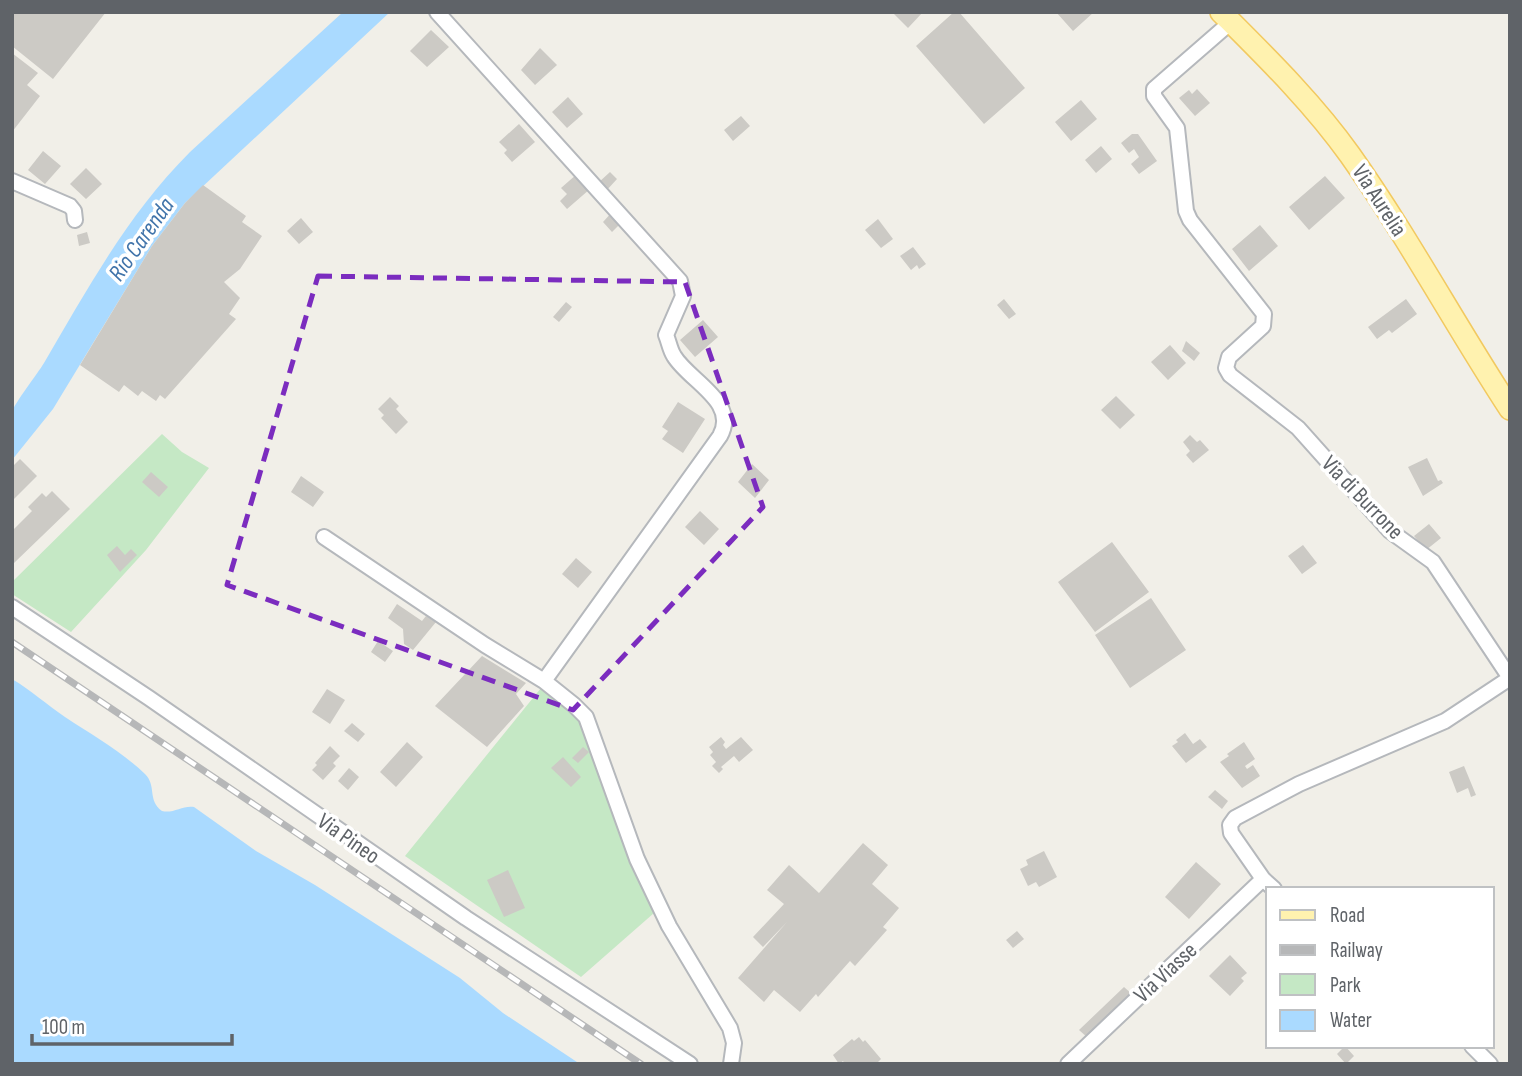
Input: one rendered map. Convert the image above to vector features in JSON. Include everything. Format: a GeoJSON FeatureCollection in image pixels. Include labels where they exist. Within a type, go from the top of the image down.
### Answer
{"type":"FeatureCollection","features":[{"type":"Feature","properties":{"kind":"main road","name":"Via Aurelia"},"geometry":{"type":"LineString","coordinates":[[1226,17],[1289,80],[1349,153],[1405,237],[1510,409]]}},
{"type":"Feature","properties":{"kind":"street"},"geometry":{"type":"LineString","coordinates":[[437,12],[680,281],[683,296],[666,335],[674,357],[717,402],[724,415],[725,422],[720,436],[544,681]]}},
{"type":"Feature","properties":{"kind":"street","name":"Via di Burrone"},"geometry":{"type":"LineString","coordinates":[[1226,17],[1154,89],[1154,96],[1177,128],[1186,211],[1190,220],[1264,314],[1263,326],[1229,357],[1226,364],[1230,375],[1298,428],[1390,531],[1433,562],[1510,678],[1445,721],[1299,784],[1235,818],[1230,825],[1231,833],[1269,884]]}},
{"type":"Feature","properties":{"kind":"street"},"geometry":{"type":"LineString","coordinates":[[12,181],[70,206],[75,220]]}},
{"type":"Feature","properties":{"kind":"street"},"geometry":{"type":"LineString","coordinates":[[324,537],[485,645],[544,681],[586,717],[637,859],[669,926],[730,1028],[734,1043],[731,1064]]}},
{"type":"Feature","properties":{"kind":"street","name":"Via Pineo"},"geometry":{"type":"LineString","coordinates":[[12,607],[149,698],[466,918],[690,1064]]}},
{"type":"Feature","properties":{"kind":"street","name":"Via Viasse"},"geometry":{"type":"LineString","coordinates":[[1068,1064],[1269,884]]}},
{"type":"Feature","properties":{"kind":"street"},"geometry":{"type":"LineString","coordinates":[[1474,1048],[1490,1064]]}},
{"type":"Feature","properties":{"kind":"highlighted area"},"geometry":{"type":"Polygon","coordinates":[[[318,276],[685,282],[763,507],[573,710],[227,585],[318,276]]]}},
{"type":"Feature","properties":{"kind":"green space"},"geometry":{"type":"Polygon","coordinates":[[[162,434],[182,452],[209,468],[146,550],[71,632],[12,594],[12,582],[162,434]]]}},
{"type":"Feature","properties":{"kind":"green space"},"geometry":{"type":"Polygon","coordinates":[[[541,688],[575,713],[585,730],[654,913],[581,977],[405,856],[541,688]]]}},
{"type":"Feature","properties":{"kind":"water","name":"Rio Carenda"},"geometry":{"type":"Polygon","coordinates":[[[343,12],[390,12],[185,203],[152,246],[53,409],[12,460],[12,412],[128,226],[190,152],[343,12]]]}},
{"type":"Feature","properties":{"kind":"water"},"geometry":{"type":"Polygon","coordinates":[[[12,679],[136,766],[149,779],[157,807],[162,811],[194,807],[256,851],[315,885],[460,978],[503,1013],[580,1064],[12,1064],[12,679]]]}},
{"type":"Feature","properties":{"kind":"building"},"geometry":{"type":"Polygon","coordinates":[[[12,12],[106,12],[53,79],[12,46],[12,12]]]}},
{"type":"Feature","properties":{"kind":"building"},"geometry":{"type":"Polygon","coordinates":[[[892,12],[923,12],[908,28],[892,12]]]}},
{"type":"Feature","properties":{"kind":"building"},"geometry":{"type":"Polygon","coordinates":[[[954,12],[959,12],[1025,88],[984,124],[916,46],[954,12]]]}},
{"type":"Feature","properties":{"kind":"building"},"geometry":{"type":"Polygon","coordinates":[[[1056,12],[1094,12],[1073,31],[1056,12]]]}},
{"type":"Feature","properties":{"kind":"building"},"geometry":{"type":"Polygon","coordinates":[[[431,30],[449,47],[427,67],[410,51],[431,30]]]}},
{"type":"Feature","properties":{"kind":"building"},"geometry":{"type":"Polygon","coordinates":[[[540,48],[557,65],[535,85],[521,70],[540,48]]]}},
{"type":"Feature","properties":{"kind":"building"},"geometry":{"type":"Polygon","coordinates":[[[12,53],[38,73],[27,85],[40,96],[12,132],[12,53]]]}},
{"type":"Feature","properties":{"kind":"building"},"geometry":{"type":"Polygon","coordinates":[[[1197,89],[1210,103],[1195,116],[1179,98],[1189,90],[1192,94],[1197,89]]]}},
{"type":"Feature","properties":{"kind":"building"},"geometry":{"type":"Polygon","coordinates":[[[568,97],[583,114],[567,128],[552,112],[568,97]]]}},
{"type":"Feature","properties":{"kind":"building"},"geometry":{"type":"Polygon","coordinates":[[[1081,100],[1097,119],[1071,141],[1055,122],[1081,100]]]}},
{"type":"Feature","properties":{"kind":"building"},"geometry":{"type":"Polygon","coordinates":[[[741,116],[750,126],[733,141],[724,130],[741,116]]]}},
{"type":"Feature","properties":{"kind":"building"},"geometry":{"type":"Polygon","coordinates":[[[519,124],[535,142],[512,162],[504,153],[507,150],[499,142],[519,124]]]}},
{"type":"Feature","properties":{"kind":"building"},"geometry":{"type":"Polygon","coordinates":[[[1132,134],[1138,134],[1157,161],[1139,174],[1131,164],[1139,157],[1134,149],[1129,153],[1121,143],[1132,134]]]}},
{"type":"Feature","properties":{"kind":"building"},"geometry":{"type":"Polygon","coordinates":[[[1101,146],[1112,159],[1096,173],[1085,160],[1101,146]]]}},
{"type":"Feature","properties":{"kind":"building"},"geometry":{"type":"Polygon","coordinates":[[[43,151],[61,166],[45,184],[28,170],[43,151]]]}},
{"type":"Feature","properties":{"kind":"building"},"geometry":{"type":"Polygon","coordinates":[[[86,168],[102,184],[86,199],[70,184],[86,168]]]}},
{"type":"Feature","properties":{"kind":"building"},"geometry":{"type":"Polygon","coordinates":[[[610,172],[617,179],[606,191],[598,183],[610,172]]]}},
{"type":"Feature","properties":{"kind":"building"},"geometry":{"type":"Polygon","coordinates":[[[577,174],[590,189],[567,209],[560,201],[567,194],[561,188],[577,174]]]}},
{"type":"Feature","properties":{"kind":"building"},"geometry":{"type":"Polygon","coordinates":[[[1325,176],[1345,198],[1309,230],[1289,207],[1325,176]]]}},
{"type":"Feature","properties":{"kind":"building"},"geometry":{"type":"Polygon","coordinates":[[[203,185],[246,216],[242,222],[262,236],[240,269],[224,282],[240,298],[229,314],[236,319],[165,399],[160,395],[156,401],[142,391],[138,396],[124,385],[119,392],[80,365],[152,246],[185,203],[203,185]]]}},
{"type":"Feature","properties":{"kind":"building"},"geometry":{"type":"Polygon","coordinates":[[[613,211],[623,221],[612,232],[603,222],[613,211]]]}},
{"type":"Feature","properties":{"kind":"building"},"geometry":{"type":"Polygon","coordinates":[[[301,218],[313,232],[299,244],[287,231],[301,218]]]}},
{"type":"Feature","properties":{"kind":"building"},"geometry":{"type":"Polygon","coordinates":[[[878,219],[893,239],[881,248],[865,230],[878,219]]]}},
{"type":"Feature","properties":{"kind":"building"},"geometry":{"type":"Polygon","coordinates":[[[1260,225],[1278,246],[1249,271],[1232,249],[1260,225]]]}},
{"type":"Feature","properties":{"kind":"building"},"geometry":{"type":"Polygon","coordinates":[[[87,232],[90,243],[79,246],[77,235],[87,232]]]}},
{"type":"Feature","properties":{"kind":"building"},"geometry":{"type":"Polygon","coordinates":[[[913,247],[926,264],[919,269],[917,265],[911,270],[900,256],[913,247]]]}},
{"type":"Feature","properties":{"kind":"building"},"geometry":{"type":"Polygon","coordinates":[[[1004,299],[1016,314],[1009,319],[997,305],[1004,299]]]}},
{"type":"Feature","properties":{"kind":"building"},"geometry":{"type":"Polygon","coordinates":[[[1406,299],[1417,314],[1392,333],[1389,330],[1377,339],[1368,327],[1406,299]]]}},
{"type":"Feature","properties":{"kind":"building"},"geometry":{"type":"Polygon","coordinates":[[[566,302],[572,307],[559,322],[553,317],[566,302]]]}},
{"type":"Feature","properties":{"kind":"building"},"geometry":{"type":"Polygon","coordinates":[[[703,320],[718,337],[695,357],[680,340],[703,320]]]}},
{"type":"Feature","properties":{"kind":"building"},"geometry":{"type":"Polygon","coordinates":[[[1186,341],[1200,353],[1194,361],[1182,351],[1186,341]]]}},
{"type":"Feature","properties":{"kind":"building"},"geometry":{"type":"Polygon","coordinates":[[[1170,345],[1186,363],[1168,380],[1151,362],[1170,345]]]}},
{"type":"Feature","properties":{"kind":"building"},"geometry":{"type":"Polygon","coordinates":[[[1116,396],[1135,415],[1120,429],[1101,410],[1116,396]]]}},
{"type":"Feature","properties":{"kind":"building"},"geometry":{"type":"Polygon","coordinates":[[[390,397],[399,406],[396,409],[408,422],[396,434],[381,418],[384,415],[378,409],[390,397]]]}},
{"type":"Feature","properties":{"kind":"building"},"geometry":{"type":"Polygon","coordinates":[[[678,402],[705,419],[683,453],[662,439],[668,431],[662,427],[678,402]]]}},
{"type":"Feature","properties":{"kind":"building"},"geometry":{"type":"Polygon","coordinates":[[[1190,435],[1197,442],[1200,440],[1209,450],[1193,463],[1186,455],[1190,451],[1183,442],[1190,435]]]}},
{"type":"Feature","properties":{"kind":"building"},"geometry":{"type":"Polygon","coordinates":[[[1427,458],[1438,481],[1443,483],[1423,496],[1408,467],[1427,458]]]}},
{"type":"Feature","properties":{"kind":"building"},"geometry":{"type":"Polygon","coordinates":[[[20,459],[37,476],[12,501],[12,467],[20,459]]]}},
{"type":"Feature","properties":{"kind":"building"},"geometry":{"type":"Polygon","coordinates":[[[752,464],[769,480],[755,498],[738,482],[752,464]]]}},
{"type":"Feature","properties":{"kind":"building"},"geometry":{"type":"Polygon","coordinates":[[[151,472],[168,487],[159,497],[142,482],[151,472]]]}},
{"type":"Feature","properties":{"kind":"building"},"geometry":{"type":"Polygon","coordinates":[[[301,476],[324,492],[313,507],[291,492],[301,476]]]}},
{"type":"Feature","properties":{"kind":"building"},"geometry":{"type":"Polygon","coordinates":[[[52,491],[70,509],[14,563],[12,531],[32,511],[28,507],[42,493],[46,497],[52,491]]]}},
{"type":"Feature","properties":{"kind":"building"},"geometry":{"type":"Polygon","coordinates":[[[700,511],[719,529],[704,545],[685,527],[700,511]]]}},
{"type":"Feature","properties":{"kind":"building"},"geometry":{"type":"Polygon","coordinates":[[[1429,524],[1441,538],[1426,550],[1414,536],[1429,524]]]}},
{"type":"Feature","properties":{"kind":"building"},"geometry":{"type":"Polygon","coordinates":[[[1112,542],[1149,592],[1095,632],[1058,582],[1112,542]]]}},
{"type":"Feature","properties":{"kind":"building"},"geometry":{"type":"Polygon","coordinates":[[[1303,545],[1317,563],[1302,574],[1288,556],[1303,545]]]}},
{"type":"Feature","properties":{"kind":"building"},"geometry":{"type":"Polygon","coordinates":[[[117,546],[125,555],[131,549],[137,555],[120,572],[107,555],[117,546]]]}},
{"type":"Feature","properties":{"kind":"building"},"geometry":{"type":"Polygon","coordinates":[[[576,558],[592,572],[578,588],[562,574],[576,558]]]}},
{"type":"Feature","properties":{"kind":"building"},"geometry":{"type":"Polygon","coordinates":[[[1151,598],[1186,650],[1130,688],[1095,635],[1151,598]]]}},
{"type":"Feature","properties":{"kind":"building"},"geometry":{"type":"Polygon","coordinates":[[[397,604],[422,621],[426,616],[436,622],[413,650],[404,644],[403,629],[388,618],[397,604]]]}},
{"type":"Feature","properties":{"kind":"building"},"geometry":{"type":"Polygon","coordinates":[[[378,641],[393,651],[385,662],[371,652],[378,641]]]}},
{"type":"Feature","properties":{"kind":"building"},"geometry":{"type":"Polygon","coordinates":[[[482,656],[526,683],[516,694],[524,706],[487,747],[435,706],[482,656]]]}},
{"type":"Feature","properties":{"kind":"building"},"geometry":{"type":"Polygon","coordinates":[[[327,689],[345,700],[330,724],[312,712],[327,689]]]}},
{"type":"Feature","properties":{"kind":"building"},"geometry":{"type":"Polygon","coordinates":[[[352,723],[365,734],[358,742],[344,731],[352,723]]]}},
{"type":"Feature","properties":{"kind":"building"},"geometry":{"type":"Polygon","coordinates":[[[1185,733],[1193,744],[1200,739],[1207,747],[1186,763],[1172,746],[1185,733]]]}},
{"type":"Feature","properties":{"kind":"building"},"geometry":{"type":"Polygon","coordinates":[[[721,737],[726,749],[741,737],[753,750],[739,762],[734,756],[721,767],[723,769],[719,773],[712,766],[716,762],[710,755],[713,752],[709,747],[721,737]]]}},
{"type":"Feature","properties":{"kind":"building"},"geometry":{"type":"Polygon","coordinates":[[[407,742],[423,757],[396,787],[380,772],[407,742]]]}},
{"type":"Feature","properties":{"kind":"building"},"geometry":{"type":"Polygon","coordinates":[[[1244,742],[1255,759],[1245,766],[1247,769],[1253,765],[1260,776],[1242,788],[1220,762],[1244,742]]]}},
{"type":"Feature","properties":{"kind":"building"},"geometry":{"type":"Polygon","coordinates":[[[330,746],[340,756],[333,763],[336,766],[323,780],[312,770],[330,746]]]}},
{"type":"Feature","properties":{"kind":"building"},"geometry":{"type":"Polygon","coordinates":[[[583,747],[589,752],[578,763],[572,758],[583,747]]]}},
{"type":"Feature","properties":{"kind":"building"},"geometry":{"type":"Polygon","coordinates":[[[563,757],[581,777],[571,787],[551,768],[563,757]]]}},
{"type":"Feature","properties":{"kind":"building"},"geometry":{"type":"Polygon","coordinates":[[[1464,766],[1476,795],[1471,797],[1468,788],[1457,793],[1449,772],[1464,766]]]}},
{"type":"Feature","properties":{"kind":"building"},"geometry":{"type":"Polygon","coordinates":[[[349,768],[359,777],[348,790],[338,781],[349,768]]]}},
{"type":"Feature","properties":{"kind":"building"},"geometry":{"type":"Polygon","coordinates":[[[1215,790],[1228,801],[1222,809],[1208,797],[1215,790]]]}},
{"type":"Feature","properties":{"kind":"building"},"geometry":{"type":"Polygon","coordinates":[[[863,843],[888,865],[872,884],[899,908],[883,927],[887,930],[855,966],[850,961],[818,997],[816,994],[800,1012],[774,990],[764,1002],[738,978],[787,922],[763,947],[753,937],[784,904],[767,890],[789,865],[819,893],[863,843]]]}},
{"type":"Feature","properties":{"kind":"building"},"geometry":{"type":"Polygon","coordinates":[[[1044,851],[1057,877],[1039,887],[1036,882],[1028,886],[1020,869],[1028,865],[1026,860],[1044,851]]]}},
{"type":"Feature","properties":{"kind":"building"},"geometry":{"type":"Polygon","coordinates":[[[1196,862],[1221,884],[1189,919],[1165,897],[1196,862]]]}},
{"type":"Feature","properties":{"kind":"building"},"geometry":{"type":"Polygon","coordinates":[[[508,870],[525,908],[504,917],[487,880],[508,870]]]}},
{"type":"Feature","properties":{"kind":"building"},"geometry":{"type":"Polygon","coordinates":[[[1017,931],[1024,939],[1013,948],[1006,940],[1017,931]]]}},
{"type":"Feature","properties":{"kind":"building"},"geometry":{"type":"Polygon","coordinates":[[[1230,955],[1247,973],[1241,978],[1244,981],[1230,996],[1209,976],[1230,955]]]}},
{"type":"Feature","properties":{"kind":"building"},"geometry":{"type":"Polygon","coordinates":[[[1124,987],[1133,995],[1088,1038],[1079,1030],[1124,987]]]}},
{"type":"Feature","properties":{"kind":"building"},"geometry":{"type":"Polygon","coordinates":[[[859,1037],[863,1042],[865,1040],[881,1059],[876,1064],[845,1064],[843,1061],[839,1064],[833,1055],[852,1039],[854,1041],[859,1037]]]}},
{"type":"Feature","properties":{"kind":"building"},"geometry":{"type":"Polygon","coordinates":[[[1347,1048],[1354,1056],[1346,1064],[1337,1054],[1347,1048]]]}},
{"type":"Feature","properties":{"kind":"railway"},"geometry":{"type":"LineString","coordinates":[[12,642],[641,1064]]}}]}
